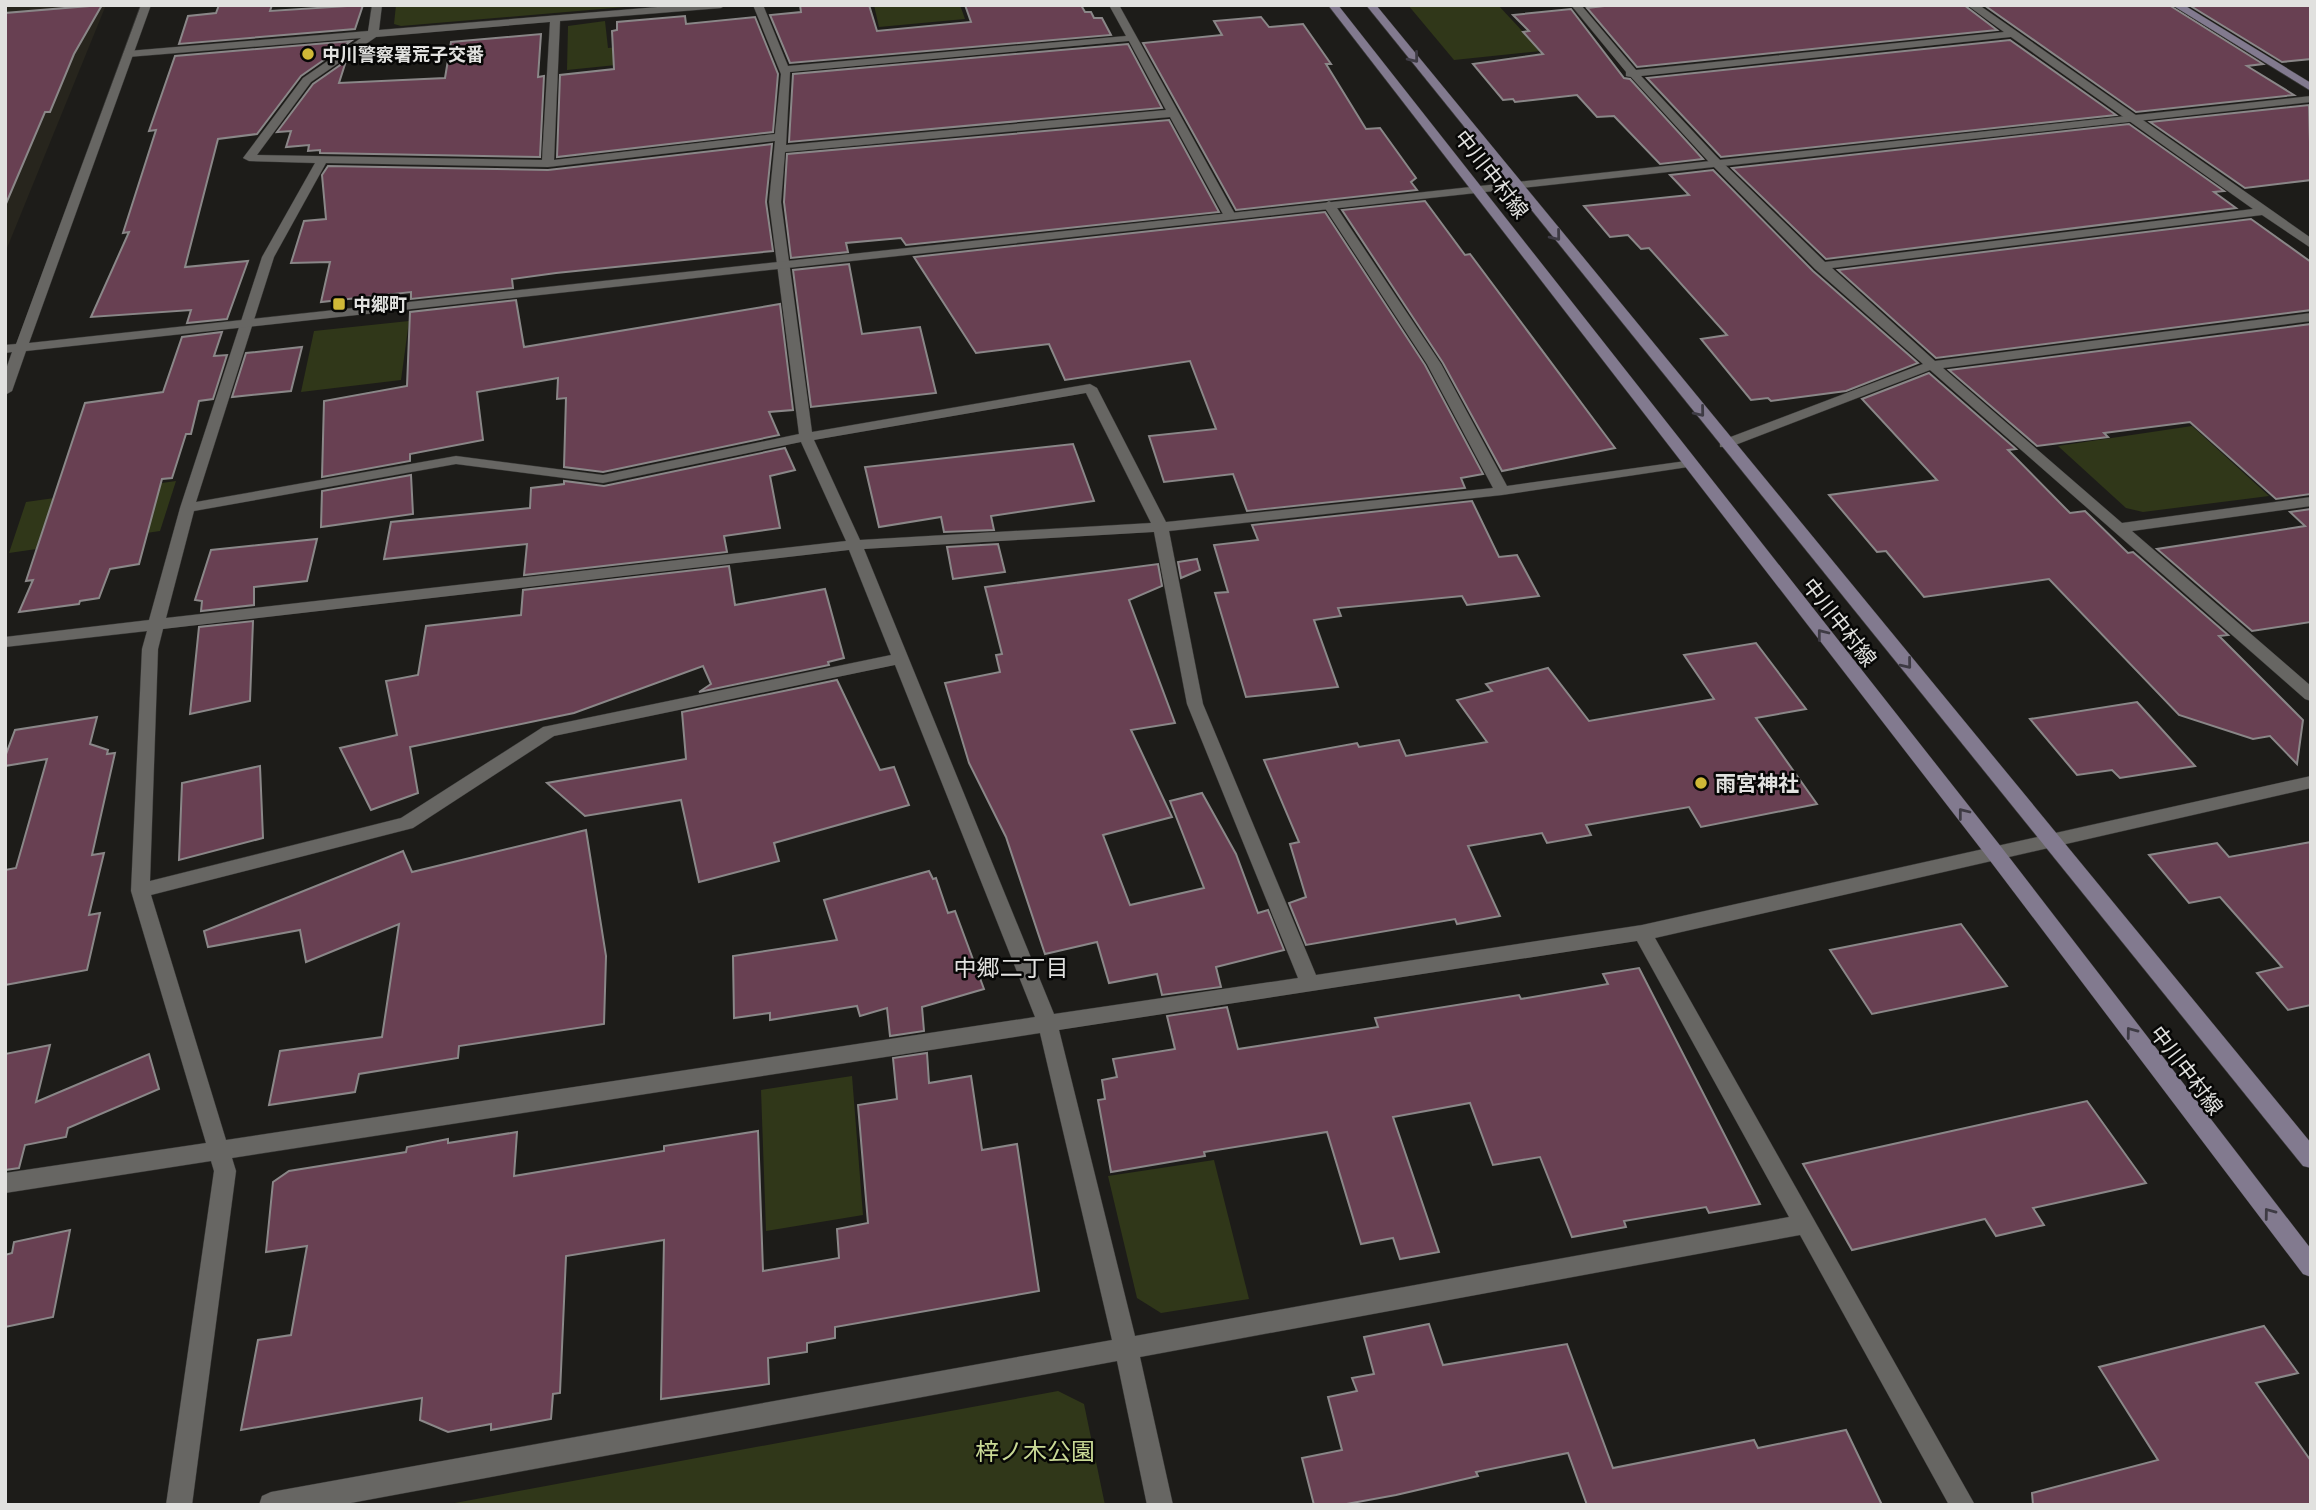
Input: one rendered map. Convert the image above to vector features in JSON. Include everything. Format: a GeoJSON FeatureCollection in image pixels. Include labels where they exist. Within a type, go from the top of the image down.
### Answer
{"type":"FeatureCollection","features":[{"type":"Feature","properties":{"kind":"main road","name":"中川中村線"},"geometry":{"type":"LineString","coordinates":[[1333,5],[1995,853],[2311,1267]]}},
{"type":"Feature","properties":{"kind":"main road","name":"中川中村線"},"geometry":{"type":"LineString","coordinates":[[1371,5],[1725,444],[2311,1159]]}},
{"type":"Feature","properties":{"kind":"main road"},"geometry":{"type":"LineString","coordinates":[[2177,5],[2311,88]]}},
{"type":"Feature","properties":{"kind":"street"},"geometry":{"type":"LineString","coordinates":[[5,391],[146,5]]}},
{"type":"Feature","properties":{"kind":"street"},"geometry":{"type":"LineString","coordinates":[[377,5],[373,34],[307,80],[249,158],[548,164],[779,143],[1173,113]]}},
{"type":"Feature","properties":{"kind":"street"},"geometry":{"type":"LineString","coordinates":[[128,54],[721,5]]}},
{"type":"Feature","properties":{"kind":"street"},"geometry":{"type":"LineString","coordinates":[[758,5],[784,69],[775,202],[806,437],[855,545],[1047,1022],[1126,1348],[1160,1505]]}},
{"type":"Feature","properties":{"kind":"street"},"geometry":{"type":"LineString","coordinates":[[1114,5],[1230,216]]}},
{"type":"Feature","properties":{"kind":"street"},"geometry":{"type":"LineString","coordinates":[[1576,5],[1630,74],[1819,266],[2311,695]]}},
{"type":"Feature","properties":{"kind":"street"},"geometry":{"type":"LineString","coordinates":[[1972,5],[2311,244]]}},
{"type":"Feature","properties":{"kind":"street"},"geometry":{"type":"LineString","coordinates":[[548,164],[555,19]]}},
{"type":"Feature","properties":{"kind":"street"},"geometry":{"type":"LineString","coordinates":[[1630,74],[2013,34]]}},
{"type":"Feature","properties":{"kind":"street"},"geometry":{"type":"LineString","coordinates":[[784,69],[1132,38]]}},
{"type":"Feature","properties":{"kind":"street"},"geometry":{"type":"LineString","coordinates":[[5,349],[247,325],[2311,99]]}},
{"type":"Feature","properties":{"kind":"street"},"geometry":{"type":"LineString","coordinates":[[179,1505],[225,1171],[140,891],[150,649],[187,508],[268,257],[322,160]]}},
{"type":"Feature","properties":{"kind":"street"},"geometry":{"type":"LineString","coordinates":[[1329,205],[1434,363],[1502,491]]}},
{"type":"Feature","properties":{"kind":"street"},"geometry":{"type":"LineString","coordinates":[[1819,266],[2264,211]]}},
{"type":"Feature","properties":{"kind":"street"},"geometry":{"type":"LineString","coordinates":[[1725,444],[1932,365],[2311,317]]}},
{"type":"Feature","properties":{"kind":"street"},"geometry":{"type":"LineString","coordinates":[[187,508],[456,460],[603,479],[806,437],[1090,388],[1161,527],[1195,704],[1310,983]]}},
{"type":"Feature","properties":{"kind":"street"},"geometry":{"type":"LineString","coordinates":[[5,642],[855,545],[1161,527],[1502,491],[1688,463]]}},
{"type":"Feature","properties":{"kind":"street"},"geometry":{"type":"LineString","coordinates":[[2119,528],[2311,501]]}},
{"type":"Feature","properties":{"kind":"street"},"geometry":{"type":"LineString","coordinates":[[140,891],[407,823],[550,731],[901,659]]}},
{"type":"Feature","properties":{"kind":"street"},"geometry":{"type":"LineString","coordinates":[[5,1183],[1642,933],[2311,782]]}},
{"type":"Feature","properties":{"kind":"street"},"geometry":{"type":"LineString","coordinates":[[1642,933],[1963,1505]]}},
{"type":"Feature","properties":{"kind":"street"},"geometry":{"type":"LineString","coordinates":[[271,1505],[1805,1223]]}},
{"type":"Feature","properties":{"kind":"shaded area"},"geometry":{"type":"Polygon","coordinates":[[[5,5],[106,5],[5,253],[5,5]]]}},
{"type":"Feature","properties":{"kind":"green space"},"geometry":{"type":"Polygon","coordinates":[[[396,5],[648,5],[401,26],[394,24],[396,5]]]}},
{"type":"Feature","properties":{"kind":"green space"},"geometry":{"type":"Polygon","coordinates":[[[874,5],[960,5],[965,19],[879,27],[874,5]]]}},
{"type":"Feature","properties":{"kind":"green space"},"geometry":{"type":"Polygon","coordinates":[[[1408,5],[1498,5],[1541,51],[1454,60],[1408,5]]]}},
{"type":"Feature","properties":{"kind":"green space"},"geometry":{"type":"Polygon","coordinates":[[[605,21],[608,48],[639,45],[626,64],[567,70],[568,26],[605,21]]]}},
{"type":"Feature","properties":{"kind":"green space"},"geometry":{"type":"Polygon","coordinates":[[[409,321],[401,380],[301,392],[314,331],[409,321]]]}},
{"type":"Feature","properties":{"kind":"green space"},"geometry":{"type":"Polygon","coordinates":[[[2192,426],[2269,496],[2143,512],[2126,508],[2058,446],[2192,426]]]}},
{"type":"Feature","properties":{"kind":"green space"},"geometry":{"type":"Polygon","coordinates":[[[176,481],[160,531],[9,553],[26,502],[176,481]]]}},
{"type":"Feature","properties":{"kind":"green space"},"geometry":{"type":"Polygon","coordinates":[[[852,1076],[863,1215],[766,1231],[761,1090],[852,1076]]]}},
{"type":"Feature","properties":{"kind":"green space"},"geometry":{"type":"Polygon","coordinates":[[[1214,1160],[1249,1299],[1161,1313],[1137,1298],[1108,1176],[1214,1160]]]}},
{"type":"Feature","properties":{"kind":"green space","name":"梓ノ木公園"},"geometry":{"type":"Polygon","coordinates":[[[1058,1391],[1084,1404],[1105,1505],[444,1505],[1058,1391]]]}},
{"type":"Feature","properties":{"kind":"building"},"geometry":{"type":"Polygon","coordinates":[[[102,5],[74,54],[50,112],[45,112],[5,206],[5,13],[102,5]]]}},
{"type":"Feature","properties":{"kind":"building"},"geometry":{"type":"Polygon","coordinates":[[[219,5],[272,5],[270,11],[363,5],[355,29],[179,44],[188,16],[216,13],[219,5]]]}},
{"type":"Feature","properties":{"kind":"building"},"geometry":{"type":"Polygon","coordinates":[[[800,5],[869,5],[877,31],[971,22],[965,5],[1081,5],[1085,12],[1091,12],[1094,18],[1102,18],[1111,35],[790,63],[770,15],[801,12],[800,5]]]}},
{"type":"Feature","properties":{"kind":"building"},"geometry":{"type":"Polygon","coordinates":[[[1613,5],[1964,5],[1997,30],[1637,67],[1587,8],[1613,5]]]}},
{"type":"Feature","properties":{"kind":"building"},"geometry":{"type":"Polygon","coordinates":[[[1984,5],[2169,5],[2263,64],[2247,66],[2294,95],[2136,112],[1984,5]]]}},
{"type":"Feature","properties":{"kind":"building"},"geometry":{"type":"Polygon","coordinates":[[[2189,5],[2311,5],[2311,59],[2282,62],[2189,5]]]}},
{"type":"Feature","properties":{"kind":"building"},"geometry":{"type":"Polygon","coordinates":[[[1571,9],[1624,78],[1630,79],[1703,159],[1660,164],[1614,116],[1597,117],[1577,95],[1515,102],[1513,99],[1503,100],[1473,64],[1543,54],[1523,32],[1529,31],[1513,15],[1571,9]]]}},
{"type":"Feature","properties":{"kind":"building"},"geometry":{"type":"Polygon","coordinates":[[[685,16],[686,24],[755,17],[778,74],[773,132],[557,157],[560,75],[614,69],[612,31],[617,30],[617,22],[685,16]]]}},
{"type":"Feature","properties":{"kind":"building"},"geometry":{"type":"Polygon","coordinates":[[[1261,17],[1269,27],[1303,24],[1331,64],[1326,64],[1366,129],[1380,128],[1416,178],[1411,182],[1417,190],[1236,210],[1143,43],[1222,35],[1214,21],[1261,17]]]}},
{"type":"Feature","properties":{"kind":"building"},"geometry":{"type":"Polygon","coordinates":[[[541,34],[538,77],[544,76],[540,157],[320,153],[320,150],[308,151],[309,145],[286,147],[291,131],[277,132],[313,84],[346,61],[339,83],[445,78],[451,42],[541,34]]]}},
{"type":"Feature","properties":{"kind":"building"},"geometry":{"type":"Polygon","coordinates":[[[2010,40],[2116,115],[1721,157],[1647,78],[2010,40]]]}},
{"type":"Feature","properties":{"kind":"building"},"geometry":{"type":"Polygon","coordinates":[[[351,41],[301,76],[257,134],[218,139],[185,267],[248,261],[227,319],[187,323],[191,310],[91,317],[129,232],[123,233],[156,130],[149,131],[175,56],[351,41]]]}},
{"type":"Feature","properties":{"kind":"building"},"geometry":{"type":"Polygon","coordinates":[[[1128,44],[1162,108],[789,142],[793,74],[1128,44]]]}},
{"type":"Feature","properties":{"kind":"building"},"geometry":{"type":"Polygon","coordinates":[[[2309,105],[2311,180],[2245,188],[2150,122],[2309,105]]]}},
{"type":"Feature","properties":{"kind":"building"},"geometry":{"type":"Polygon","coordinates":[[[1169,120],[1219,212],[906,245],[901,238],[846,243],[848,252],[791,258],[784,202],[787,154],[1169,120]]]}},
{"type":"Feature","properties":{"kind":"building"},"geometry":{"type":"Polygon","coordinates":[[[2129,124],[2224,191],[2214,192],[2236,208],[1826,259],[1732,168],[2129,124]]]}},
{"type":"Feature","properties":{"kind":"building"},"geometry":{"type":"Polygon","coordinates":[[[772,144],[766,202],[773,251],[512,279],[513,288],[411,299],[411,292],[321,302],[330,262],[291,263],[304,221],[326,219],[322,175],[328,166],[548,170],[772,144]]]}},
{"type":"Feature","properties":{"kind":"building"},"geometry":{"type":"Polygon","coordinates":[[[1713,170],[1813,271],[1918,363],[1846,391],[1771,401],[1768,398],[1751,400],[1701,339],[1727,335],[1649,248],[1641,249],[1628,235],[1610,237],[1584,206],[1689,195],[1670,175],[1713,170]]]}},
{"type":"Feature","properties":{"kind":"building"},"geometry":{"type":"Polygon","coordinates":[[[1425,201],[1465,255],[1470,254],[1615,448],[1502,471],[1443,363],[1342,210],[1425,201]]]}},
{"type":"Feature","properties":{"kind":"building"},"geometry":{"type":"Polygon","coordinates":[[[1325,212],[1425,365],[1483,474],[1461,478],[1465,488],[1247,511],[1233,474],[1164,482],[1149,436],[1216,429],[1190,361],[1065,380],[1049,344],[976,353],[914,257],[1325,212]]]}},
{"type":"Feature","properties":{"kind":"building"},"geometry":{"type":"Polygon","coordinates":[[[2251,219],[2311,262],[2311,310],[1936,358],[1838,270],[2251,219]]]}},
{"type":"Feature","properties":{"kind":"building"},"geometry":{"type":"Polygon","coordinates":[[[849,264],[862,334],[920,327],[936,393],[811,407],[793,270],[849,264]]]}},
{"type":"Feature","properties":{"kind":"building"},"geometry":{"type":"Polygon","coordinates":[[[516,300],[524,347],[780,304],[793,410],[769,412],[779,435],[603,472],[564,467],[566,398],[557,399],[558,378],[477,392],[483,440],[410,454],[410,461],[322,477],[324,401],[407,386],[410,312],[516,300]]]}},
{"type":"Feature","properties":{"kind":"building"},"geometry":{"type":"Polygon","coordinates":[[[2311,324],[2311,494],[2276,499],[2190,422],[2104,433],[2108,437],[2037,446],[1949,370],[2311,324]]]}},
{"type":"Feature","properties":{"kind":"building"},"geometry":{"type":"Polygon","coordinates":[[[222,332],[214,356],[227,355],[213,399],[199,401],[191,434],[186,434],[172,478],[162,479],[139,564],[110,569],[99,598],[80,601],[79,604],[19,612],[33,580],[26,581],[85,403],[163,392],[182,337],[222,332]]]}},
{"type":"Feature","properties":{"kind":"building"},"geometry":{"type":"Polygon","coordinates":[[[302,347],[291,391],[232,397],[246,353],[302,347]]]}},
{"type":"Feature","properties":{"kind":"building"},"geometry":{"type":"Polygon","coordinates":[[[1929,373],[2016,449],[2008,450],[2070,513],[2085,511],[2128,553],[2133,552],[2228,635],[2219,636],[2303,720],[2297,764],[2270,736],[2253,739],[2179,715],[2049,579],[1924,597],[1886,551],[1877,552],[1829,495],[1937,480],[1862,399],[1929,373]]]}},
{"type":"Feature","properties":{"kind":"building"},"geometry":{"type":"Polygon","coordinates":[[[1073,444],[1094,501],[991,516],[994,530],[944,532],[941,517],[879,527],[865,467],[1073,444]]]}},
{"type":"Feature","properties":{"kind":"building"},"geometry":{"type":"Polygon","coordinates":[[[785,448],[795,470],[770,476],[780,528],[724,536],[727,552],[524,575],[527,544],[384,559],[391,522],[530,508],[531,488],[564,484],[564,481],[604,486],[785,448]]]}},
{"type":"Feature","properties":{"kind":"building"},"geometry":{"type":"Polygon","coordinates":[[[411,475],[413,514],[321,527],[322,491],[411,475]]]}},
{"type":"Feature","properties":{"kind":"building"},"geometry":{"type":"Polygon","coordinates":[[[1472,501],[1499,557],[1517,555],[1539,596],[1467,605],[1462,596],[1338,608],[1341,616],[1314,620],[1338,687],[1246,697],[1215,593],[1228,592],[1214,545],[1258,540],[1252,525],[1472,501]]]}},
{"type":"Feature","properties":{"kind":"building"},"geometry":{"type":"Polygon","coordinates":[[[2311,509],[2311,622],[2252,631],[2157,549],[2305,526],[2290,512],[2311,509]]]}},
{"type":"Feature","properties":{"kind":"building"},"geometry":{"type":"Polygon","coordinates":[[[317,539],[307,581],[254,587],[254,605],[201,611],[202,601],[195,600],[211,550],[317,539]]]}},
{"type":"Feature","properties":{"kind":"building"},"geometry":{"type":"Polygon","coordinates":[[[998,544],[1005,572],[953,579],[947,547],[998,544]]]}},
{"type":"Feature","properties":{"kind":"building"},"geometry":{"type":"Polygon","coordinates":[[[1197,559],[1200,570],[1181,578],[1178,562],[1197,559]]]}},
{"type":"Feature","properties":{"kind":"building"},"geometry":{"type":"Polygon","coordinates":[[[1158,564],[1162,586],[1129,600],[1175,723],[1131,730],[1172,817],[1103,835],[1130,905],[1204,888],[1170,801],[1202,793],[1236,854],[1258,913],[1268,910],[1284,950],[1216,967],[1221,987],[1162,995],[1157,974],[1109,983],[1097,942],[1045,954],[1006,837],[969,763],[945,683],[1000,672],[996,655],[1002,654],[985,587],[1158,564]]]}},
{"type":"Feature","properties":{"kind":"building"},"geometry":{"type":"Polygon","coordinates":[[[729,566],[735,605],[825,589],[844,658],[828,662],[829,665],[699,692],[711,684],[703,666],[574,713],[410,747],[418,793],[371,810],[340,748],[397,735],[386,681],[418,675],[426,626],[521,615],[523,590],[729,566]]]}},
{"type":"Feature","properties":{"kind":"building"},"geometry":{"type":"Polygon","coordinates":[[[253,621],[250,701],[190,714],[199,627],[253,621]]]}},
{"type":"Feature","properties":{"kind":"building"},"geometry":{"type":"Polygon","coordinates":[[[1756,643],[1806,709],[1756,718],[1817,804],[1701,827],[1689,807],[1586,825],[1591,835],[1547,843],[1542,833],[1468,846],[1500,916],[1457,924],[1455,919],[1306,945],[1289,903],[1306,897],[1290,844],[1299,842],[1264,760],[1357,743],[1359,747],[1399,740],[1406,756],[1487,742],[1457,700],[1492,691],[1486,684],[1548,668],[1589,721],[1714,699],[1684,655],[1756,643]]]}},
{"type":"Feature","properties":{"kind":"building"},"geometry":{"type":"Polygon","coordinates":[[[837,680],[880,770],[894,767],[909,805],[774,843],[779,861],[699,882],[681,800],[585,816],[547,783],[686,759],[682,712],[837,680]]]}},
{"type":"Feature","properties":{"kind":"building"},"geometry":{"type":"Polygon","coordinates":[[[2137,702],[2195,766],[2120,778],[2112,770],[2077,775],[2030,719],[2137,702]]]}},
{"type":"Feature","properties":{"kind":"building"},"geometry":{"type":"Polygon","coordinates":[[[97,717],[90,744],[108,750],[107,754],[115,753],[92,855],[104,853],[89,915],[100,913],[87,970],[5,985],[5,870],[16,868],[47,759],[5,766],[5,757],[15,730],[97,717]]]}},
{"type":"Feature","properties":{"kind":"building"},"geometry":{"type":"Polygon","coordinates":[[[260,766],[263,838],[179,860],[182,783],[260,766]]]}},
{"type":"Feature","properties":{"kind":"building"},"geometry":{"type":"Polygon","coordinates":[[[586,830],[606,956],[604,1024],[459,1046],[458,1058],[359,1074],[355,1092],[269,1105],[280,1051],[382,1037],[399,924],[306,962],[300,930],[208,947],[204,931],[403,851],[412,872],[586,830]]]}},
{"type":"Feature","properties":{"kind":"building"},"geometry":{"type":"Polygon","coordinates":[[[2311,842],[2311,1005],[2288,1010],[2257,973],[2282,967],[2220,897],[2189,903],[2149,855],[2217,843],[2229,857],[2311,842]]]}},
{"type":"Feature","properties":{"kind":"building"},"geometry":{"type":"Polygon","coordinates":[[[929,871],[933,879],[936,878],[948,913],[955,911],[984,989],[922,1007],[924,1031],[890,1036],[887,1008],[860,1016],[857,1006],[770,1020],[770,1013],[734,1018],[733,956],[837,940],[824,900],[929,871]]]}},
{"type":"Feature","properties":{"kind":"building"},"geometry":{"type":"Polygon","coordinates":[[[1961,924],[2007,986],[1872,1014],[1830,950],[1961,924]]]}},
{"type":"Feature","properties":{"kind":"building"},"geometry":{"type":"Polygon","coordinates":[[[1639,968],[1760,1204],[1709,1213],[1706,1207],[1624,1221],[1626,1227],[1572,1237],[1540,1157],[1493,1165],[1470,1103],[1393,1117],[1439,1252],[1400,1259],[1393,1238],[1361,1244],[1327,1132],[1204,1152],[1205,1156],[1111,1172],[1098,1100],[1105,1099],[1102,1080],[1117,1077],[1113,1059],[1175,1049],[1167,1016],[1227,1007],[1238,1049],[1378,1027],[1375,1018],[1519,995],[1521,999],[1608,984],[1603,974],[1639,968]]]}},
{"type":"Feature","properties":{"kind":"building"},"geometry":{"type":"Polygon","coordinates":[[[50,1045],[36,1102],[149,1054],[159,1089],[68,1128],[66,1137],[25,1145],[19,1168],[5,1170],[5,1054],[50,1045]]]}},
{"type":"Feature","properties":{"kind":"building"},"geometry":{"type":"Polygon","coordinates":[[[927,1053],[929,1083],[971,1076],[982,1150],[1017,1144],[1039,1291],[835,1327],[835,1338],[807,1343],[807,1352],[768,1358],[769,1384],[661,1399],[664,1240],[566,1256],[560,1393],[553,1394],[551,1419],[491,1430],[491,1424],[448,1432],[420,1420],[422,1398],[241,1430],[258,1340],[291,1335],[307,1246],[266,1252],[273,1182],[289,1171],[406,1152],[407,1147],[448,1139],[448,1143],[517,1132],[514,1176],[664,1151],[664,1146],[758,1131],[763,1271],[839,1258],[837,1229],[868,1223],[858,1105],[897,1099],[893,1058],[927,1053]]]}},
{"type":"Feature","properties":{"kind":"building"},"geometry":{"type":"Polygon","coordinates":[[[2087,1101],[2146,1183],[2033,1208],[2044,1225],[1996,1236],[1985,1219],[1852,1250],[1803,1164],[2087,1101]]]}},
{"type":"Feature","properties":{"kind":"building"},"geometry":{"type":"Polygon","coordinates":[[[70,1230],[53,1317],[5,1327],[5,1255],[12,1253],[14,1242],[70,1230]]]}},
{"type":"Feature","properties":{"kind":"building"},"geometry":{"type":"Polygon","coordinates":[[[1429,1324],[1443,1365],[1567,1344],[1613,1468],[1754,1440],[1758,1448],[1846,1430],[1882,1505],[1587,1505],[1568,1453],[1476,1472],[1478,1476],[1396,1495],[1341,1505],[1314,1505],[1302,1458],[1342,1450],[1328,1397],[1357,1391],[1352,1378],[1374,1374],[1364,1337],[1429,1324]]]}},
{"type":"Feature","properties":{"kind":"building"},"geometry":{"type":"Polygon","coordinates":[[[2264,1326],[2298,1373],[2256,1383],[2311,1461],[2311,1505],[2033,1505],[2032,1493],[2158,1460],[2099,1367],[2264,1326]]]}},
{"type":"Feature","properties":{"kind":"place","name":"中川警察署荒子交番"},"geometry":{"type":"Point","coordinates":[308,54]}},
{"type":"Feature","properties":{"kind":"place","name":"中郷町"},"geometry":{"type":"Point","coordinates":[339,304]}},
{"type":"Feature","properties":{"kind":"place","name":"雨宮神社"},"geometry":{"type":"Point","coordinates":[1701,783]}},
{"type":"Feature","properties":{"kind":"district","name":"中郷二丁目"},"geometry":{"type":"Point","coordinates":[1011,967]}}]}
